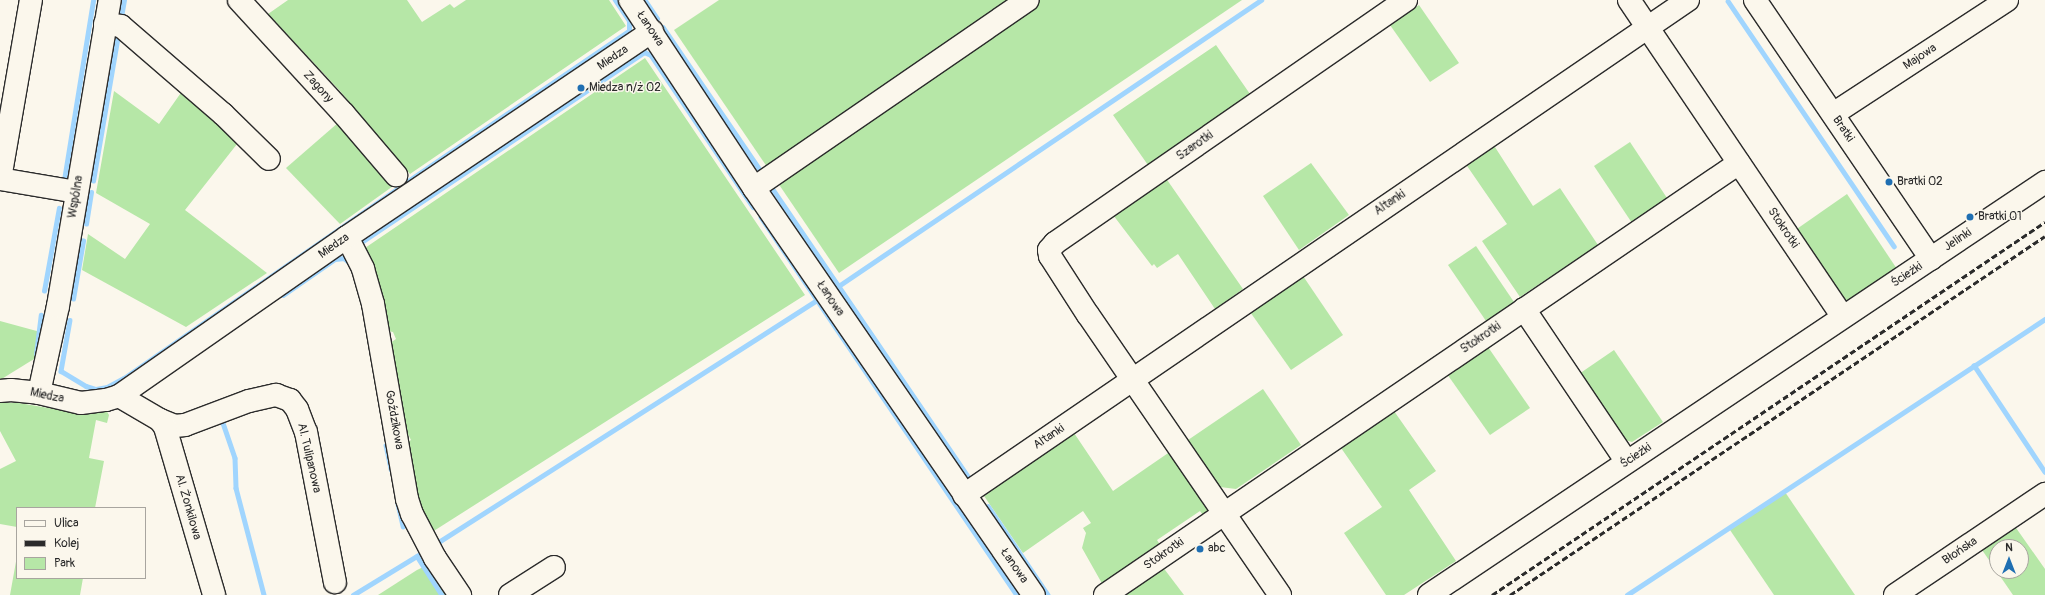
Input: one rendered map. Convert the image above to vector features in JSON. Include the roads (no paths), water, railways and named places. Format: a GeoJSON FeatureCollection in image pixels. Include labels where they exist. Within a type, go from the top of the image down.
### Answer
{"type":"FeatureCollection","features":[{"type":"Feature","properties":{"kind":"street"},"geometry":{"type":"LineString","coordinates":[[31,0],[0,179],[77,192]]}},
{"type":"Feature","properties":{"kind":"street","name":"Wspólna"},"geometry":{"type":"LineString","coordinates":[[39,393],[58,306],[110,0]]}},
{"type":"Feature","properties":{"kind":"street","name":"Zagony"},"geometry":{"type":"LineString","coordinates":[[239,0],[343,113],[396,175]]}},
{"type":"Feature","properties":{"kind":"street","name":"Łanowa"},"geometry":{"type":"LineString","coordinates":[[630,0],[652,31],[754,188],[1034,595]]}},
{"type":"Feature","properties":{"kind":"street"},"geometry":{"type":"LineString","coordinates":[[754,188],[1028,0]]}},
{"type":"Feature","properties":{"kind":"street","name":"Szarotki"},"geometry":{"type":"LineString","coordinates":[[1133,380],[1088,315],[1050,256],[1049,250],[1055,242],[1406,0]]}},
{"type":"Feature","properties":{"kind":"street"},"geometry":{"type":"LineString","coordinates":[[1629,0],[1648,27]]}},
{"type":"Feature","properties":{"kind":"street","name":"Altanki"},"geometry":{"type":"LineString","coordinates":[[964,495],[1688,0]]}},
{"type":"Feature","properties":{"kind":"street","name":"Bratki"},"geometry":{"type":"LineString","coordinates":[[1755,0],[1931,259]]}},
{"type":"Feature","properties":{"kind":"street","name":"Majowa"},"geometry":{"type":"LineString","coordinates":[[1833,114],[2007,0]]}},
{"type":"Feature","properties":{"kind":"street"},"geometry":{"type":"LineString","coordinates":[[105,24],[121,26],[222,114],[269,159]]}},
{"type":"Feature","properties":{"kind":"street","name":"Stokrotki"},"geometry":{"type":"LineString","coordinates":[[1648,27],[1843,317]]}},
{"type":"Feature","properties":{"kind":"street","name":"Miedza"},"geometry":{"type":"LineString","coordinates":[[0,391],[11,390],[39,393],[81,403],[100,401],[119,396],[347,237],[652,31]]}},
{"type":"Feature","properties":{"kind":"street","name":"Stokrotki"},"geometry":{"type":"LineString","coordinates":[[1105,595],[1223,513],[1739,163]]}},
{"type":"Feature","properties":{"kind":"street","name":"Jelinki"},"geometry":{"type":"LineString","coordinates":[[1931,259],[2045,182]]}},
{"type":"Feature","properties":{"kind":"street","name":"Goździkowa"},"geometry":{"type":"LineString","coordinates":[[347,237],[363,269],[373,304],[412,514],[431,549],[460,595]]}},
{"type":"Feature","properties":{"kind":"street","name":"Ścieżki"},"geometry":{"type":"LineString","coordinates":[[1430,595],[1931,259]]}},
{"type":"Feature","properties":{"kind":"street"},"geometry":{"type":"LineString","coordinates":[[1524,309],[1627,462]]}},
{"type":"Feature","properties":{"kind":"street"},"geometry":{"type":"LineString","coordinates":[[1133,380],[1275,588]]}},
{"type":"Feature","properties":{"kind":"street","name":"Al. Tulipanowa"},"geometry":{"type":"LineString","coordinates":[[119,396],[160,420],[176,426],[185,425],[249,401],[276,395],[290,400],[296,409],[306,432],[335,582]]}},
{"type":"Feature","properties":{"kind":"street","name":"Al. Żonkilowa"},"geometry":{"type":"LineString","coordinates":[[160,420],[165,427],[214,595]]}},
{"type":"Feature","properties":{"kind":"street","name":"Błońska"},"geometry":{"type":"LineString","coordinates":[[1895,595],[2045,494]]}},
{"type":"Feature","properties":{"kind":"street"},"geometry":{"type":"LineString","coordinates":[[510,595],[554,567]]}},
{"type":"Feature","properties":{"kind":"waterway"},"geometry":{"type":"LineString","coordinates":[[64,180],[93,0]]}},
{"type":"Feature","properties":{"kind":"waterway"},"geometry":{"type":"LineString","coordinates":[[121,17],[124,0]]}},
{"type":"Feature","properties":{"kind":"waterway"},"geometry":{"type":"LineString","coordinates":[[405,183],[629,31],[629,21],[615,0]]}},
{"type":"Feature","properties":{"kind":"waterway"},"geometry":{"type":"LineString","coordinates":[[645,0],[657,18]]}},
{"type":"Feature","properties":{"kind":"waterway"},"geometry":{"type":"LineString","coordinates":[[837,287],[1261,0]]}},
{"type":"Feature","properties":{"kind":"waterway"},"geometry":{"type":"LineString","coordinates":[[1728,1],[1894,246]]}},
{"type":"Feature","properties":{"kind":"waterway"},"geometry":{"type":"LineString","coordinates":[[663,27],[763,174]]}},
{"type":"Feature","properties":{"kind":"waterway"},"geometry":{"type":"LineString","coordinates":[[93,181],[118,35]]}},
{"type":"Feature","properties":{"kind":"waterway"},"geometry":{"type":"LineString","coordinates":[[363,241],[644,52],[651,55],[753,207]]}},
{"type":"Feature","properties":{"kind":"waterway"},"geometry":{"type":"LineString","coordinates":[[770,185],[968,476]]}},
{"type":"Feature","properties":{"kind":"waterway"},"geometry":{"type":"LineString","coordinates":[[70,320],[61,371],[86,386],[96,389],[107,387],[124,378],[396,190]]}},
{"type":"Feature","properties":{"kind":"waterway"},"geometry":{"type":"LineString","coordinates":[[86,224],[91,192]]}},
{"type":"Feature","properties":{"kind":"waterway"},"geometry":{"type":"LineString","coordinates":[[44,291],[59,208]]}},
{"type":"Feature","properties":{"kind":"waterway"},"geometry":{"type":"LineString","coordinates":[[761,217],[1017,595]]}},
{"type":"Feature","properties":{"kind":"waterway"},"geometry":{"type":"LineString","coordinates":[[73,299],[83,241]]}},
{"type":"Feature","properties":{"kind":"waterway"},"geometry":{"type":"LineString","coordinates":[[283,295],[335,259],[344,258],[349,262]]}},
{"type":"Feature","properties":{"kind":"waterway"},"geometry":{"type":"LineString","coordinates":[[434,545],[820,298]]}},
{"type":"Feature","properties":{"kind":"waterway"},"geometry":{"type":"LineString","coordinates":[[36,354],[41,315]]}},
{"type":"Feature","properties":{"kind":"waterway"},"geometry":{"type":"LineString","coordinates":[[1627,595],[2045,319]]}},
{"type":"Feature","properties":{"kind":"waterway"},"geometry":{"type":"LineString","coordinates":[[1974,365],[2045,472]]}},
{"type":"Feature","properties":{"kind":"waterway"},"geometry":{"type":"LineString","coordinates":[[221,417],[235,458],[236,488],[264,595]]}},
{"type":"Feature","properties":{"kind":"waterway"},"geometry":{"type":"LineString","coordinates":[[386,445],[391,469]]}},
{"type":"Feature","properties":{"kind":"waterway"},"geometry":{"type":"LineString","coordinates":[[398,504],[403,526]]}},
{"type":"Feature","properties":{"kind":"waterway"},"geometry":{"type":"LineString","coordinates":[[988,506],[1048,595]]}},
{"type":"Feature","properties":{"kind":"waterway"},"geometry":{"type":"LineString","coordinates":[[353,595],[425,551]]}},
{"type":"Feature","properties":{"kind":"waterway"},"geometry":{"type":"LineString","coordinates":[[417,556],[442,595]]}},
{"type":"Feature","properties":{"kind":"railway"},"geometry":{"type":"LineString","coordinates":[[1492,595],[2045,222]]}},
{"type":"Feature","properties":{"kind":"railway"},"geometry":{"type":"LineString","coordinates":[[1510,595],[2045,236]]}},
{"type":"Feature","properties":{"kind":"place","name":"Miedza n/ż 02"},"geometry":{"type":"Point","coordinates":[581,88]}},
{"type":"Feature","properties":{"kind":"place","name":"Bratki 02"},"geometry":{"type":"Point","coordinates":[1889,182]}},
{"type":"Feature","properties":{"kind":"place","name":"Bratki 01"},"geometry":{"type":"Point","coordinates":[1970,217]}},
{"type":"Feature","properties":{"kind":"place","name":"abc"},"geometry":{"type":"Point","coordinates":[1200,549]}}]}
